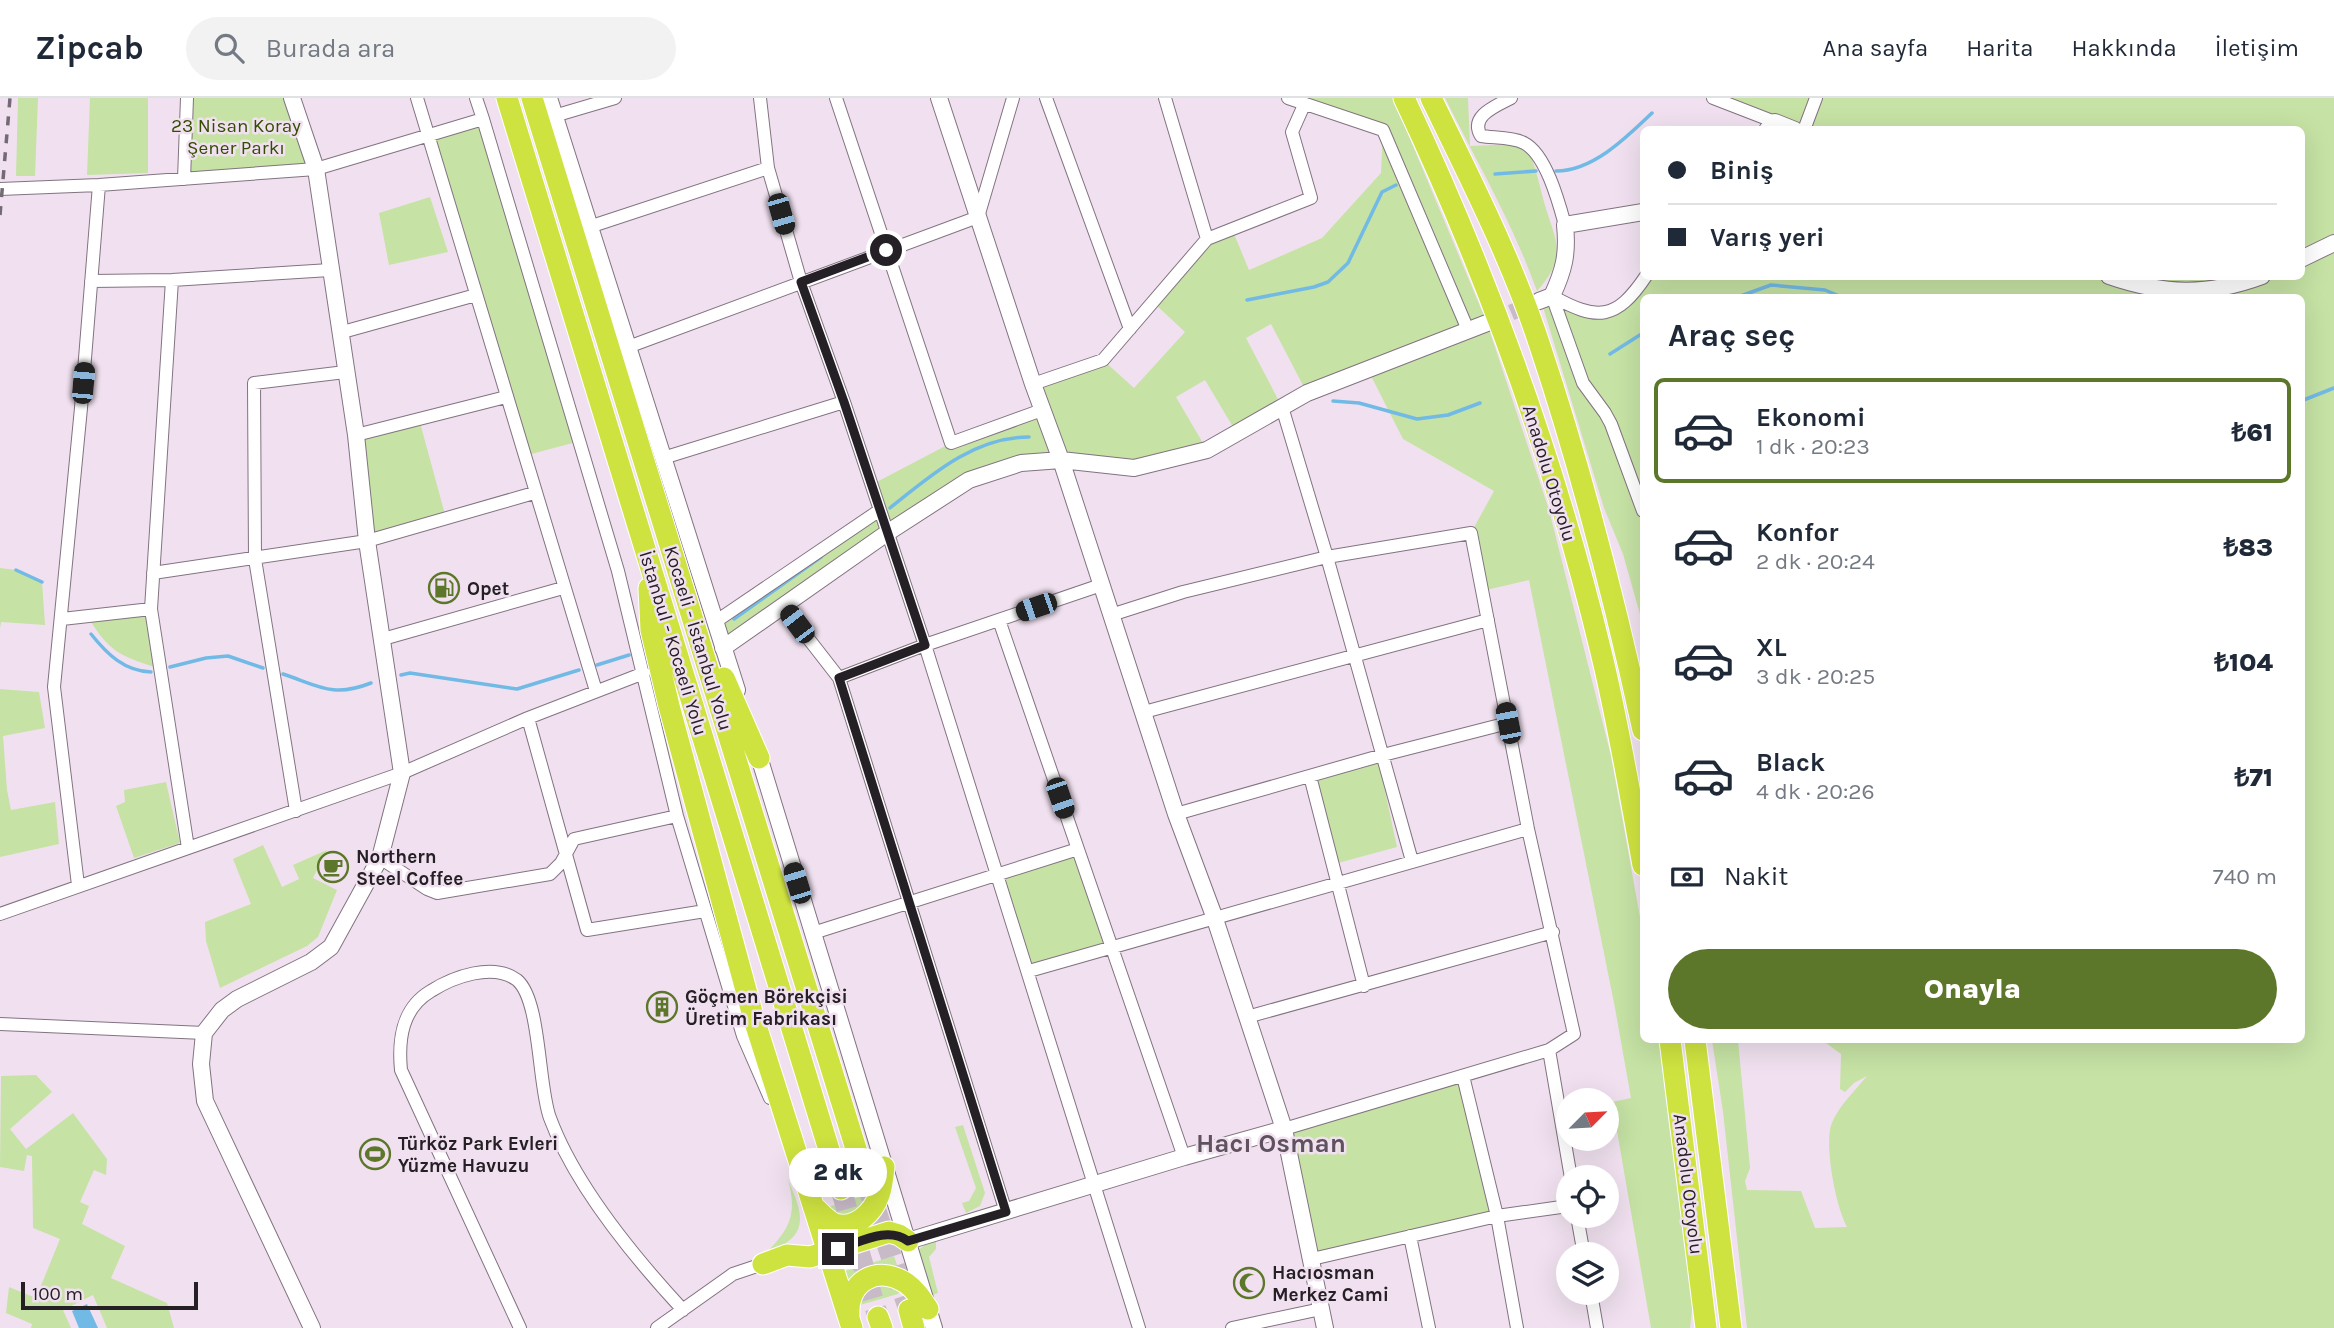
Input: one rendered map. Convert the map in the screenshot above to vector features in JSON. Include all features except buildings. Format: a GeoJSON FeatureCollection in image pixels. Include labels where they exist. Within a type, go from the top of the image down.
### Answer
{"type":"FeatureCollection","features":[{"type":"Feature","properties":{"kind":"highway","name":"İstanbul - Kocaeli Yolu"},"geometry":{"type":"LineString","coordinates":[[507,98],[841,1189]]}},
{"type":"Feature","properties":{"kind":"highway","name":"Kocaeli - İstanbul Yolu"},"geometry":{"type":"LineString","coordinates":[[532,98],[865,1178]]}},
{"type":"Feature","properties":{"kind":"highway","name":"Anadolu Otoyolu"},"geometry":{"type":"LineString","coordinates":[[1404,98],[1478,263],[1515,362],[1547,460],[1601,653],[1640,851]]}},
{"type":"Feature","properties":{"kind":"highway","name":"Anadolu Otoyolu"},"geometry":{"type":"LineString","coordinates":[[1431,98],[1497,240],[1540,344],[1600,547],[1640,717]]}},
{"type":"Feature","properties":{"kind":"highway"},"geometry":{"type":"LineString","coordinates":[[648,558],[651,630],[668,705],[752,1016],[813,1206],[830,1284],[850,1325]]}},
{"type":"Feature","properties":{"kind":"highway"},"geometry":{"type":"LineString","coordinates":[[681,580],[759,758]]}},
{"type":"Feature","properties":{"kind":"highway","name":"Anadolu Otoyolu"},"geometry":{"type":"LineString","coordinates":[[1670,1043],[1706,1328]]}},
{"type":"Feature","properties":{"kind":"highway","name":"Anadolu Otoyolu"},"geometry":{"type":"LineString","coordinates":[[1695,1043],[1731,1328]]}},
{"type":"Feature","properties":{"kind":"highway"},"geometry":{"type":"LineString","coordinates":[[813,1206],[836,1224],[858,1222],[873,1208],[879,1195],[884,1167]]}},
{"type":"Feature","properties":{"kind":"highway"},"geometry":{"type":"LineString","coordinates":[[763,1264],[787,1255],[805,1240],[813,1206]]}},
{"type":"Feature","properties":{"kind":"highway"},"geometry":{"type":"LineString","coordinates":[[763,1264],[825,1263],[889,1233],[908,1241]]}},
{"type":"Feature","properties":{"kind":"highway"},"geometry":{"type":"LineString","coordinates":[[787,1255],[810,1257],[825,1263]]}},
{"type":"Feature","properties":{"kind":"highway"},"geometry":{"type":"LineString","coordinates":[[850,1325],[849,1298],[854,1290],[862,1282],[884,1275],[907,1284],[921,1319]]}},
{"type":"Feature","properties":{"kind":"main road"},"geometry":{"type":"LineString","coordinates":[[292,98],[316,169],[356,435],[368,541],[402,773],[380,858],[331,947],[311,962],[237,999],[222,1010],[204,1032],[201,1064],[205,1101],[312,1328]]}},
{"type":"Feature","properties":{"kind":"main road"},"geometry":{"type":"LineString","coordinates":[[549,98],[759,758],[908,1241],[921,1319]]}},
{"type":"Feature","properties":{"kind":"main road"},"geometry":{"type":"LineString","coordinates":[[939,98],[1176,814],[1214,916],[1284,1129],[1325,1328]]}},
{"type":"Feature","properties":{"kind":"main road"},"geometry":{"type":"LineString","coordinates":[[1545,299],[1563,270],[1566,256],[1565,225],[1640,212]]}},
{"type":"Feature","properties":{"kind":"main road"},"geometry":{"type":"LineString","coordinates":[[2305,257],[2334,243]]}},
{"type":"Feature","properties":{"kind":"main road"},"geometry":{"type":"LineString","coordinates":[[2120,280],[2140,287],[2173,292],[2237,286],[2252,280]]}},
{"type":"Feature","properties":{"kind":"main road"},"geometry":{"type":"LineString","coordinates":[[723,648],[887,533],[970,480],[1021,463],[1061,460],[1134,468],[1207,450],[1307,393],[1487,323]]}},
{"type":"Feature","properties":{"kind":"main road"},"geometry":{"type":"LineString","coordinates":[[908,1241],[1284,1129]]}},
{"type":"Feature","properties":{"kind":"street"},"geometry":{"type":"LineString","coordinates":[[184,179],[187,98]]}},
{"type":"Feature","properties":{"kind":"street"},"geometry":{"type":"LineString","coordinates":[[417,98],[534,493],[596,691]]}},
{"type":"Feature","properties":{"kind":"street"},"geometry":{"type":"LineString","coordinates":[[476,98],[618,571],[677,816],[705,911],[743,1035],[799,1159]]}},
{"type":"Feature","properties":{"kind":"street"},"geometry":{"type":"LineString","coordinates":[[554,116],[615,98]]}},
{"type":"Feature","properties":{"kind":"street"},"geometry":{"type":"LineString","coordinates":[[760,98],[768,168],[801,282],[925,645],[1139,1328]]}},
{"type":"Feature","properties":{"kind":"street"},"geometry":{"type":"LineString","coordinates":[[836,98],[951,443],[1042,410]]}},
{"type":"Feature","properties":{"kind":"street"},"geometry":{"type":"LineString","coordinates":[[628,347],[978,217],[1013,98]]}},
{"type":"Feature","properties":{"kind":"street"},"geometry":{"type":"LineString","coordinates":[[1046,98],[1130,329]]}},
{"type":"Feature","properties":{"kind":"street"},"geometry":{"type":"LineString","coordinates":[[1165,98],[1207,239]]}},
{"type":"Feature","properties":{"kind":"street"},"geometry":{"type":"LineString","coordinates":[[1288,98],[1383,130],[1468,330]]}},
{"type":"Feature","properties":{"kind":"street"},"geometry":{"type":"LineString","coordinates":[[1510,98],[1482,116],[1477,128],[1478,133],[1481,136],[1519,141],[1530,147],[1549,178],[1565,225]]}},
{"type":"Feature","properties":{"kind":"street"},"geometry":{"type":"LineString","coordinates":[[1713,98],[1771,126]]}},
{"type":"Feature","properties":{"kind":"street"},"geometry":{"type":"LineString","coordinates":[[1806,126],[1816,98]]}},
{"type":"Feature","properties":{"kind":"street"},"geometry":{"type":"LineString","coordinates":[[1033,384],[1103,360],[1207,239],[1311,198],[1293,132],[1303,101]]}},
{"type":"Feature","properties":{"kind":"street"},"geometry":{"type":"LineString","coordinates":[[0,189],[99,185],[316,169],[483,120]]}},
{"type":"Feature","properties":{"kind":"street"},"geometry":{"type":"LineString","coordinates":[[589,227],[768,168]]}},
{"type":"Feature","properties":{"kind":"street"},"geometry":{"type":"LineString","coordinates":[[78,885],[54,687],[99,185]]}},
{"type":"Feature","properties":{"kind":"street"},"geometry":{"type":"LineString","coordinates":[[91,281],[172,280],[330,270]]}},
{"type":"Feature","properties":{"kind":"street"},"geometry":{"type":"LineString","coordinates":[[172,280],[151,609],[188,848]]}},
{"type":"Feature","properties":{"kind":"street"},"geometry":{"type":"LineString","coordinates":[[1545,299],[1578,311],[1605,312],[1632,298],[1643,280]]}},
{"type":"Feature","properties":{"kind":"street"},"geometry":{"type":"LineString","coordinates":[[339,333],[476,295]]}},
{"type":"Feature","properties":{"kind":"street"},"geometry":{"type":"LineString","coordinates":[[1545,299],[1583,383],[1611,424],[1640,503]]}},
{"type":"Feature","properties":{"kind":"street"},"geometry":{"type":"LineString","coordinates":[[296,811],[255,559],[254,383],[345,372]]}},
{"type":"Feature","properties":{"kind":"street"},"geometry":{"type":"LineString","coordinates":[[356,435],[506,397]]}},
{"type":"Feature","properties":{"kind":"street"},"geometry":{"type":"LineString","coordinates":[[663,458],[844,402]]}},
{"type":"Feature","properties":{"kind":"street"},"geometry":{"type":"LineString","coordinates":[[1282,407],[1412,861]]}},
{"type":"Feature","properties":{"kind":"street"},"geometry":{"type":"LineString","coordinates":[[153,573],[368,541],[534,493]]}},
{"type":"Feature","properties":{"kind":"street"},"geometry":{"type":"LineString","coordinates":[[715,622],[880,510]]}},
{"type":"Feature","properties":{"kind":"street"},"geometry":{"type":"LineString","coordinates":[[1111,615],[1183,592],[1327,557],[1471,533],[1528,829],[1574,1034],[1549,1050],[1284,1129]]}},
{"type":"Feature","properties":{"kind":"street"},"geometry":{"type":"LineString","coordinates":[[839,678],[925,645],[1101,585]]}},
{"type":"Feature","properties":{"kind":"street"},"geometry":{"type":"LineString","coordinates":[[383,639],[563,589]]}},
{"type":"Feature","properties":{"kind":"street"},"geometry":{"type":"LineString","coordinates":[[783,606],[839,678],[1006,1212]]}},
{"type":"Feature","properties":{"kind":"street"},"geometry":{"type":"LineString","coordinates":[[62,619],[151,609]]}},
{"type":"Feature","properties":{"kind":"street"},"geometry":{"type":"LineString","coordinates":[[999,620],[1184,1157]]}},
{"type":"Feature","properties":{"kind":"street"},"geometry":{"type":"LineString","coordinates":[[1143,712],[1488,620]]}},
{"type":"Feature","properties":{"kind":"street"},"geometry":{"type":"LineString","coordinates":[[0,914],[402,773],[528,718],[644,673]]}},
{"type":"Feature","properties":{"kind":"street"},"geometry":{"type":"LineString","coordinates":[[528,718],[587,930],[705,911]]}},
{"type":"Feature","properties":{"kind":"street"},"geometry":{"type":"LineString","coordinates":[[1176,814],[1383,755],[1508,723]]}},
{"type":"Feature","properties":{"kind":"street"},"geometry":{"type":"LineString","coordinates":[[1310,776],[1364,986]]}},
{"type":"Feature","properties":{"kind":"street"},"geometry":{"type":"LineString","coordinates":[[380,858],[427,889],[437,892],[550,874],[561,863],[574,839],[677,816]]}},
{"type":"Feature","properties":{"kind":"street"},"geometry":{"type":"LineString","coordinates":[[1028,971],[1528,829]]}},
{"type":"Feature","properties":{"kind":"street"},"geometry":{"type":"LineString","coordinates":[[813,933],[998,872],[1078,849]]}},
{"type":"Feature","properties":{"kind":"street"},"geometry":{"type":"LineString","coordinates":[[1247,1017],[1553,932]]}},
{"type":"Feature","properties":{"kind":"street"},"geometry":{"type":"LineString","coordinates":[[520,1328],[401,1070],[399,1045],[403,1025],[413,1006],[428,992],[446,982],[484,972],[501,974],[516,980],[526,993],[532,1012],[546,1101],[559,1138],[603,1214],[683,1310]]}},
{"type":"Feature","properties":{"kind":"street"},"geometry":{"type":"LineString","coordinates":[[0,1024],[204,1032]]}},
{"type":"Feature","properties":{"kind":"street"},"geometry":{"type":"LineString","coordinates":[[1549,1050],[1568,1165]]}},
{"type":"Feature","properties":{"kind":"street"},"geometry":{"type":"LineString","coordinates":[[1463,1076],[1497,1216],[1517,1328]]}},
{"type":"Feature","properties":{"kind":"street"},"geometry":{"type":"LineString","coordinates":[[1312,1259],[1497,1216],[1556,1208]]}},
{"type":"Feature","properties":{"kind":"street"},"geometry":{"type":"LineString","coordinates":[[1410,1236],[1429,1328]]}},
{"type":"Feature","properties":{"kind":"street"},"geometry":{"type":"LineString","coordinates":[[657,1328],[733,1274],[763,1264]]}},
{"type":"Feature","properties":{"kind":"street"},"geometry":{"type":"LineString","coordinates":[[1593,1305],[1597,1328]]}},
{"type":"Feature","properties":{"kind":"street"},"geometry":{"type":"LineString","coordinates":[[1232,1328],[1321,1309]]}},
{"type":"Feature","properties":{"kind":"green space"},"geometry":{"type":"Polygon","coordinates":[[[18,98],[38,98],[35,176],[16,176],[18,98]]]}},
{"type":"Feature","properties":{"kind":"green space"},"geometry":{"type":"Polygon","coordinates":[[[90,98],[148,98],[148,173],[87,175],[90,98]]]}},
{"type":"Feature","properties":{"kind":"green space","name":"23 Nisan Koray Şener Parkı"},"geometry":{"type":"Polygon","coordinates":[[[187,98],[292,98],[316,169],[184,179],[187,98]]]}},
{"type":"Feature","properties":{"kind":"green space"},"geometry":{"type":"Polygon","coordinates":[[[1301,98],[1393,98],[1487,323],[1549,510],[1611,756],[1640,917],[1640,1043],[1659,1043],[1693,1301],[1690,1328],[1651,1328],[1619,1143],[1619,1101],[1631,1098],[1529,580],[1482,591],[1471,533],[1494,491],[1403,439],[1368,370],[1307,393],[1271,324],[1246,338],[1282,407],[1236,432],[1205,380],[1176,397],[1207,450],[1134,468],[1061,460],[969,480],[723,648],[715,622],[880,510],[871,485],[951,443],[1042,410],[1033,384],[1103,360],[1134,388],[1185,332],[1154,303],[1207,239],[1232,229],[1249,270],[1322,238],[1381,173],[1383,129],[1301,98]]]}},
{"type":"Feature","properties":{"kind":"green space"},"geometry":{"type":"Polygon","coordinates":[[[1445,98],[1468,98],[1470,146],[1516,144],[1525,147],[1532,159],[1557,248],[1553,268],[1537,291],[1506,217],[1445,98]]]}},
{"type":"Feature","properties":{"kind":"green space"},"geometry":{"type":"Polygon","coordinates":[[[1713,98],[2334,98],[2334,1328],[1747,1328],[1723,1112],[1712,1043],[1738,1043],[1750,1168],[1745,1181],[1747,1190],[1801,1191],[1815,1228],[1847,1227],[1833,1180],[1829,1152],[1830,1130],[1840,1108],[1867,1076],[1845,1092],[1840,1089],[1841,1054],[1826,1043],[2305,1043],[2305,294],[1640,294],[1640,499],[1619,454],[1640,514],[1640,614],[1623,554],[1604,508],[1543,307],[1553,307],[1581,391],[1608,427],[1552,296],[1606,312],[1643,280],[2305,280],[2305,126],[1771,126],[1775,123],[1713,98]]]}},
{"type":"Feature","properties":{"kind":"green space"},"geometry":{"type":"Polygon","coordinates":[[[483,119],[580,441],[524,456],[429,137],[483,119]]]}},
{"type":"Feature","properties":{"kind":"green space"},"geometry":{"type":"Polygon","coordinates":[[[430,197],[448,252],[389,265],[379,213],[430,197]]]}},
{"type":"Feature","properties":{"kind":"green space"},"geometry":{"type":"Polygon","coordinates":[[[419,419],[446,518],[367,541],[356,435],[419,419]]]}},
{"type":"Feature","properties":{"kind":"green space"},"geometry":{"type":"Polygon","coordinates":[[[0,568],[16,570],[42,582],[45,625],[1,622],[0,629],[0,568]]]}},
{"type":"Feature","properties":{"kind":"green space"},"geometry":{"type":"Polygon","coordinates":[[[148,613],[154,667],[116,651],[103,639],[89,619],[148,613]]]}},
{"type":"Feature","properties":{"kind":"green space"},"geometry":{"type":"Polygon","coordinates":[[[0,689],[39,692],[45,728],[3,736],[7,790],[11,810],[55,802],[59,844],[0,857],[0,689]]]}},
{"type":"Feature","properties":{"kind":"green space"},"geometry":{"type":"Polygon","coordinates":[[[1379,763],[1397,847],[1338,863],[1316,781],[1379,763]]]}},
{"type":"Feature","properties":{"kind":"green space"},"geometry":{"type":"Polygon","coordinates":[[[166,782],[180,843],[134,858],[116,806],[125,802],[124,790],[166,782]]]}},
{"type":"Feature","properties":{"kind":"green space"},"geometry":{"type":"Polygon","coordinates":[[[263,845],[282,887],[299,879],[293,865],[327,850],[313,878],[337,890],[318,937],[307,946],[220,988],[206,941],[205,922],[251,904],[233,859],[263,845]]]}},
{"type":"Feature","properties":{"kind":"green space"},"geometry":{"type":"Polygon","coordinates":[[[1078,849],[1112,947],[1029,971],[998,872],[1078,849]]]}},
{"type":"Feature","properties":{"kind":"green space"},"geometry":{"type":"Polygon","coordinates":[[[36,1075],[52,1092],[10,1129],[26,1149],[73,1113],[107,1159],[106,1175],[94,1170],[80,1202],[89,1206],[82,1224],[125,1246],[111,1278],[167,1303],[174,1328],[107,1328],[93,1295],[63,1310],[71,1328],[31,1328],[32,1324],[6,1313],[9,1287],[36,1298],[60,1239],[33,1228],[32,1156],[27,1155],[24,1171],[0,1167],[1,1076],[36,1075]]]}},
{"type":"Feature","properties":{"kind":"green space"},"geometry":{"type":"Polygon","coordinates":[[[1463,1076],[1497,1216],[1312,1259],[1284,1129],[1463,1076]]]}},
{"type":"Feature","properties":{"kind":"green space"},"geometry":{"type":"Polygon","coordinates":[[[963,1125],[985,1193],[980,1206],[966,1213],[962,1203],[969,1201],[976,1188],[955,1127],[963,1125]]]}},
{"type":"Feature","properties":{"kind":"green space"},"geometry":{"type":"Polygon","coordinates":[[[788,1180],[798,1204],[800,1224],[791,1239],[767,1252],[782,1235],[790,1219],[792,1201],[788,1180]]]}},
{"type":"Feature","properties":{"kind":"green space"},"geometry":{"type":"Polygon","coordinates":[[[869,1194],[869,1202],[846,1219],[825,1208],[869,1194]]]}},
{"type":"Feature","properties":{"kind":"green space"},"geometry":{"type":"Polygon","coordinates":[[[936,1240],[936,1249],[929,1257],[938,1293],[930,1296],[917,1251],[936,1240]]]}},
{"type":"Feature","properties":{"kind":"green space"},"geometry":{"type":"Polygon","coordinates":[[[894,1256],[899,1271],[849,1285],[845,1271],[894,1256]]]}},
{"type":"Feature","properties":{"kind":"green space"},"geometry":{"type":"Polygon","coordinates":[[[880,1281],[900,1291],[898,1294],[860,1305],[857,1298],[880,1281]]]}},
{"type":"Feature","properties":{"kind":"water"},"geometry":{"type":"Polygon","coordinates":[[[87,1304],[98,1328],[79,1328],[72,1311],[87,1304]]]}},
{"type":"Feature","properties":{"kind":"waterway"},"geometry":{"type":"LineString","coordinates":[[1556,171],[1570,169],[1596,159],[1652,113]]}},
{"type":"Feature","properties":{"kind":"waterway"},"geometry":{"type":"LineString","coordinates":[[1495,174],[1536,171]]}},
{"type":"Feature","properties":{"kind":"waterway"},"geometry":{"type":"LineString","coordinates":[[1247,300],[1328,282],[1348,263],[1382,192],[1396,185]]}},
{"type":"Feature","properties":{"kind":"waterway"},"geometry":{"type":"LineString","coordinates":[[1746,294],[1771,285],[1825,290],[1834,294]]}},
{"type":"Feature","properties":{"kind":"waterway"},"geometry":{"type":"LineString","coordinates":[[1610,354],[1640,335]]}},
{"type":"Feature","properties":{"kind":"waterway"},"geometry":{"type":"LineString","coordinates":[[2305,399],[2334,388]]}},
{"type":"Feature","properties":{"kind":"waterway"},"geometry":{"type":"LineString","coordinates":[[1333,401],[1359,403],[1417,419],[1448,415],[1480,403]]}},
{"type":"Feature","properties":{"kind":"waterway"},"geometry":{"type":"LineString","coordinates":[[890,508],[954,460],[990,443],[1029,437]]}},
{"type":"Feature","properties":{"kind":"waterway"},"geometry":{"type":"LineString","coordinates":[[734,619],[821,557]]}},
{"type":"Feature","properties":{"kind":"waterway"},"geometry":{"type":"LineString","coordinates":[[16,570],[42,582]]}},
{"type":"Feature","properties":{"kind":"waterway"},"geometry":{"type":"LineString","coordinates":[[91,634],[124,665],[151,672]]}},
{"type":"Feature","properties":{"kind":"waterway"},"geometry":{"type":"LineString","coordinates":[[597,665],[629,655]]}},
{"type":"Feature","properties":{"kind":"waterway"},"geometry":{"type":"LineString","coordinates":[[170,667],[206,658],[228,656],[263,668]]}},
{"type":"Feature","properties":{"kind":"waterway"},"geometry":{"type":"LineString","coordinates":[[401,675],[410,673],[517,689],[579,670]]}},
{"type":"Feature","properties":{"kind":"waterway"},"geometry":{"type":"LineString","coordinates":[[283,674],[326,689],[346,690],[371,683]]}},
{"type":"Feature","properties":{"kind":"tunnel"},"geometry":{"type":"LineString","coordinates":[[1489,322],[1536,302]]}},
{"type":"Feature","properties":{"kind":"tunnel"},"geometry":{"type":"LineString","coordinates":[[865,1178],[909,1310]]}},
{"type":"Feature","properties":{"kind":"tunnel"},"geometry":{"type":"LineString","coordinates":[[841,1189],[878,1317]]}},
{"type":"Feature","properties":{"kind":"railway"},"geometry":{"type":"LineString","coordinates":[[0,215],[10,98]]}},
{"type":"Feature","properties":{"kind":"place","name":"Opet"},"geometry":{"type":"Point","coordinates":[444,588]}},
{"type":"Feature","properties":{"kind":"place","name":"Northern Steel Coffee"},"geometry":{"type":"Point","coordinates":[333,867]}},
{"type":"Feature","properties":{"kind":"place","name":"Göçmen Börekçisi Üretim Fabrikası"},"geometry":{"type":"Point","coordinates":[662,1007]}},
{"type":"Feature","properties":{"kind":"place","name":"Türköz Park Evleri Yüzme Havuzu"},"geometry":{"type":"Point","coordinates":[375,1154]}},
{"type":"Feature","properties":{"kind":"place","name":"Hacıosman Merkez Cami"},"geometry":{"type":"Point","coordinates":[1249,1283]}},
{"type":"Feature","properties":{"kind":"district","name":"Hacı Osman"},"geometry":{"type":"Point","coordinates":[1271,1143]}},
{"type":"Feature","properties":{"kind":"route"},"geometry":{"type":"LineString","coordinates":[[838,1249],[889,1233],[908,1241],[1006,1212],[839,678],[925,645],[801,282],[886,250]]}}]}
